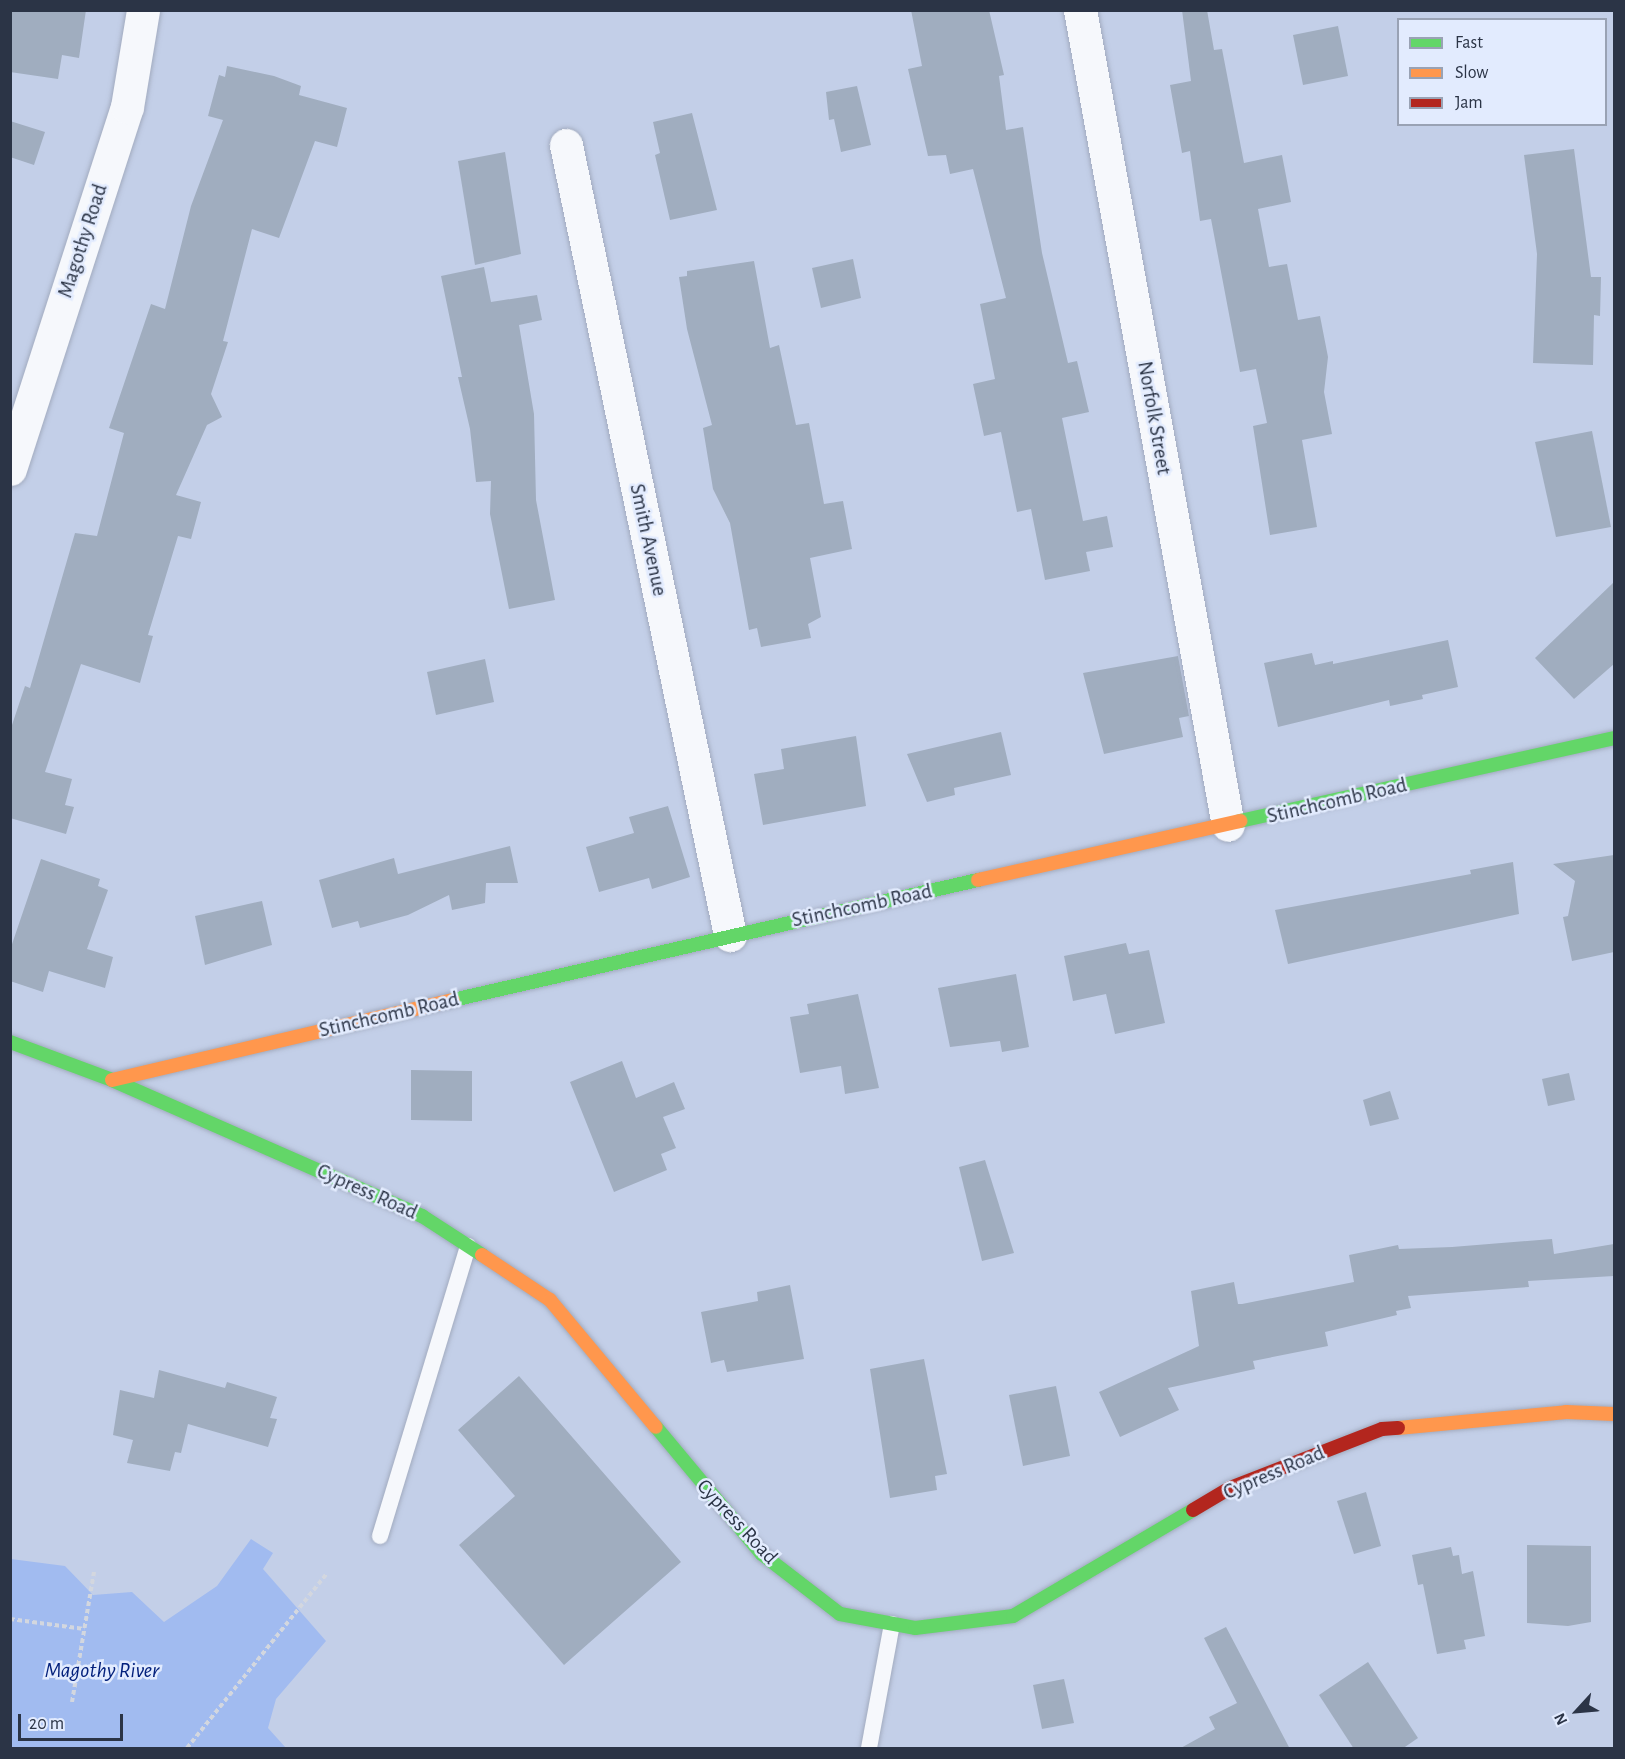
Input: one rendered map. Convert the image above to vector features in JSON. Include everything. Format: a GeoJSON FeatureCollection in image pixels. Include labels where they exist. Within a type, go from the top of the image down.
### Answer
{"type":"FeatureCollection","features":[{"type":"Feature","properties":{"kind":"street","name":"Magothy Road"},"geometry":{"type":"LineString","coordinates":[[10,469],[127,107],[142,10]]}},
{"type":"Feature","properties":{"kind":"street","name":"Norfolk Street"},"geometry":{"type":"LineString","coordinates":[[1080,10],[1228,825]]}},
{"type":"Feature","properties":{"kind":"street","name":"Smith Avenue"},"geometry":{"type":"LineString","coordinates":[[566,145],[730,935]]}},
{"type":"Feature","properties":{"kind":"street","name":"Stinchcomb Road"},"geometry":{"type":"LineString","coordinates":[[112,1080],[730,935],[1614,738]]}},
{"type":"Feature","properties":{"kind":"street","name":"Cypress Road"},"geometry":{"type":"LineString","coordinates":[[10,1042],[112,1080],[422,1216],[550,1300],[762,1554],[840,1614],[915,1628],[1013,1616],[1230,1488],[1382,1429],[1566,1412],[1614,1414]]}},
{"type":"Feature","properties":{"kind":"lane"},"geometry":{"type":"LineString","coordinates":[[380,1536],[468,1246]]}},
{"type":"Feature","properties":{"kind":"lane"},"geometry":{"type":"LineString","coordinates":[[869,1749],[892,1624]]}},
{"type":"Feature","properties":{"kind":"path"},"geometry":{"type":"LineString","coordinates":[[72,1702],[94,1572]]}},
{"type":"Feature","properties":{"kind":"path"},"geometry":{"type":"LineString","coordinates":[[187,1749],[327,1573]]}},
{"type":"Feature","properties":{"kind":"path"},"geometry":{"type":"LineString","coordinates":[[10,1619],[84,1629]]}},
{"type":"Feature","properties":{"kind":"water","name":"Magothy River"},"geometry":{"type":"Polygon","coordinates":[[[251,1539],[273,1553],[263,1569],[326,1641],[276,1699],[268,1728],[286,1748],[11,1748],[11,1559],[65,1566],[93,1595],[132,1592],[164,1622],[217,1586],[251,1539]]]}},
{"type":"Feature","properties":{"kind":"building"},"geometry":{"type":"Polygon","coordinates":[[[10,10],[86,10],[79,58],[62,55],[58,79],[10,72],[10,10]]]}},
{"type":"Feature","properties":{"kind":"building"},"geometry":{"type":"Polygon","coordinates":[[[911,10],[989,10],[1004,75],[999,76],[1006,130],[1023,127],[1042,253],[1068,363],[1077,361],[1089,412],[1062,418],[1083,521],[1107,516],[1113,547],[1086,552],[1090,571],[1045,580],[1031,509],[1017,512],[1001,432],[984,436],[973,384],[995,379],[980,304],[1006,298],[973,169],[950,174],[946,155],[928,156],[908,69],[922,66],[911,10]]]}},
{"type":"Feature","properties":{"kind":"building"},"geometry":{"type":"Polygon","coordinates":[[[1182,10],[1207,10],[1214,50],[1222,49],[1244,163],[1282,155],[1291,202],[1258,209],[1269,267],[1287,264],[1298,320],[1320,316],[1328,357],[1324,392],[1332,434],[1302,440],[1317,527],[1270,535],[1253,426],[1267,423],[1256,369],[1240,372],[1211,219],[1200,221],[1190,151],[1182,153],[1170,85],[1191,81],[1182,10]]]}},
{"type":"Feature","properties":{"kind":"building"},"geometry":{"type":"Polygon","coordinates":[[[1338,26],[1348,76],[1303,85],[1293,35],[1338,26]]]}},
{"type":"Feature","properties":{"kind":"building"},"geometry":{"type":"Polygon","coordinates":[[[227,66],[274,76],[301,86],[299,95],[347,108],[337,147],[315,141],[279,238],[252,229],[223,341],[228,342],[211,394],[222,417],[207,425],[176,495],[201,502],[191,539],[178,536],[148,635],[153,636],[140,683],[81,664],[45,772],[72,779],[65,805],[74,807],[66,834],[10,818],[10,731],[25,686],[30,688],[75,533],[97,536],[124,433],[109,428],[151,304],[165,309],[191,206],[223,120],[208,116],[219,75],[225,77],[227,66]]]}},
{"type":"Feature","properties":{"kind":"building"},"geometry":{"type":"Polygon","coordinates":[[[857,86],[871,145],[841,152],[834,119],[829,120],[826,92],[857,86]]]}},
{"type":"Feature","properties":{"kind":"building"},"geometry":{"type":"Polygon","coordinates":[[[692,113],[717,210],[670,220],[655,155],[660,153],[653,122],[692,113]]]}},
{"type":"Feature","properties":{"kind":"building"},"geometry":{"type":"Polygon","coordinates":[[[10,121],[45,132],[34,165],[10,157],[10,121]]]}},
{"type":"Feature","properties":{"kind":"building"},"geometry":{"type":"Polygon","coordinates":[[[1574,149],[1591,277],[1601,277],[1600,316],[1594,315],[1593,365],[1533,363],[1537,254],[1524,155],[1574,149]]]}},
{"type":"Feature","properties":{"kind":"building"},"geometry":{"type":"Polygon","coordinates":[[[505,152],[521,254],[475,265],[458,161],[505,152]]]}},
{"type":"Feature","properties":{"kind":"building"},"geometry":{"type":"Polygon","coordinates":[[[853,259],[861,298],[821,308],[812,268],[853,259]]]}},
{"type":"Feature","properties":{"kind":"building"},"geometry":{"type":"Polygon","coordinates":[[[754,261],[770,348],[779,345],[796,425],[809,423],[824,504],[843,501],[852,549],[810,558],[821,617],[808,624],[811,638],[761,647],[757,628],[749,630],[730,523],[713,489],[703,428],[712,425],[687,329],[679,277],[687,276],[687,271],[754,261]]]}},
{"type":"Feature","properties":{"kind":"building"},"geometry":{"type":"Polygon","coordinates":[[[484,267],[491,302],[537,295],[542,320],[519,325],[534,414],[536,500],[555,600],[509,609],[490,514],[491,481],[476,482],[470,429],[458,377],[462,377],[441,276],[484,267]]]}},
{"type":"Feature","properties":{"kind":"building"},"geometry":{"type":"Polygon","coordinates":[[[1592,431],[1611,527],[1556,537],[1535,442],[1592,431]]]}},
{"type":"Feature","properties":{"kind":"building"},"geometry":{"type":"Polygon","coordinates":[[[1614,582],[1614,664],[1574,699],[1535,658],[1614,582]]]}},
{"type":"Feature","properties":{"kind":"building"},"geometry":{"type":"Polygon","coordinates":[[[1448,640],[1458,687],[1422,695],[1423,699],[1390,706],[1389,700],[1278,727],[1264,663],[1312,653],[1315,665],[1333,661],[1333,664],[1448,640]]]}},
{"type":"Feature","properties":{"kind":"building"},"geometry":{"type":"Polygon","coordinates":[[[1178,656],[1189,716],[1179,718],[1183,737],[1104,754],[1083,673],[1178,656]]]}},
{"type":"Feature","properties":{"kind":"building"},"geometry":{"type":"Polygon","coordinates":[[[485,659],[494,702],[436,715],[427,672],[485,659]]]}},
{"type":"Feature","properties":{"kind":"building"},"geometry":{"type":"Polygon","coordinates":[[[1001,732],[1011,775],[954,788],[955,795],[927,802],[907,754],[1001,732]]]}},
{"type":"Feature","properties":{"kind":"building"},"geometry":{"type":"Polygon","coordinates":[[[856,736],[866,806],[763,825],[754,774],[784,769],[781,749],[856,736]]]}},
{"type":"Feature","properties":{"kind":"building"},"geometry":{"type":"Polygon","coordinates":[[[668,806],[690,877],[652,889],[649,878],[599,892],[586,847],[634,833],[629,817],[668,806]]]}},
{"type":"Feature","properties":{"kind":"building"},"geometry":{"type":"Polygon","coordinates":[[[510,846],[518,883],[486,883],[485,903],[452,910],[449,895],[408,915],[360,928],[358,921],[332,928],[319,880],[394,858],[398,874],[510,846]]]}},
{"type":"Feature","properties":{"kind":"building"},"geometry":{"type":"Polygon","coordinates":[[[1614,855],[1614,952],[1572,961],[1563,917],[1568,916],[1575,881],[1553,864],[1614,855]]]}},
{"type":"Feature","properties":{"kind":"building"},"geometry":{"type":"Polygon","coordinates":[[[41,859],[100,879],[98,886],[108,890],[87,949],[113,957],[105,988],[49,971],[43,992],[10,981],[10,950],[41,859]]]}},
{"type":"Feature","properties":{"kind":"building"},"geometry":{"type":"Polygon","coordinates":[[[1513,862],[1519,914],[1288,964],[1275,910],[1471,874],[1470,870],[1513,862]]]}},
{"type":"Feature","properties":{"kind":"building"},"geometry":{"type":"Polygon","coordinates":[[[262,901],[272,945],[205,965],[195,916],[262,901]]]}},
{"type":"Feature","properties":{"kind":"building"},"geometry":{"type":"Polygon","coordinates":[[[1126,943],[1129,954],[1149,950],[1165,1023],[1115,1034],[1106,994],[1073,1001],[1064,956],[1126,943]]]}},
{"type":"Feature","properties":{"kind":"building"},"geometry":{"type":"Polygon","coordinates":[[[1016,974],[1029,1047],[1002,1052],[1000,1041],[950,1047],[938,988],[1016,974]]]}},
{"type":"Feature","properties":{"kind":"building"},"geometry":{"type":"Polygon","coordinates":[[[858,994],[879,1088],[845,1094],[841,1066],[800,1073],[790,1017],[809,1014],[807,1004],[858,994]]]}},
{"type":"Feature","properties":{"kind":"building"},"geometry":{"type":"Polygon","coordinates":[[[622,1061],[636,1098],[674,1082],[685,1109],[663,1117],[676,1148],[661,1154],[667,1170],[614,1192],[570,1082],[622,1061]]]}},
{"type":"Feature","properties":{"kind":"building"},"geometry":{"type":"Polygon","coordinates":[[[411,1070],[472,1071],[472,1121],[411,1120],[411,1070]]]}},
{"type":"Feature","properties":{"kind":"building"},"geometry":{"type":"Polygon","coordinates":[[[1569,1073],[1575,1100],[1548,1106],[1542,1079],[1569,1073]]]}},
{"type":"Feature","properties":{"kind":"building"},"geometry":{"type":"Polygon","coordinates":[[[1390,1091],[1399,1119],[1370,1126],[1363,1100],[1390,1091]]]}},
{"type":"Feature","properties":{"kind":"building"},"geometry":{"type":"Polygon","coordinates":[[[985,1160],[1014,1253],[982,1261],[959,1167],[985,1160]]]}},
{"type":"Feature","properties":{"kind":"building"},"geometry":{"type":"Polygon","coordinates":[[[1552,1239],[1554,1254],[1614,1244],[1614,1276],[1528,1281],[1529,1287],[1408,1296],[1411,1308],[1396,1311],[1397,1315],[1325,1332],[1328,1346],[1253,1361],[1255,1369],[1168,1388],[1179,1410],[1120,1437],[1099,1392],[1199,1346],[1191,1291],[1234,1282],[1238,1304],[1242,1304],[1354,1282],[1349,1255],[1398,1245],[1399,1249],[1452,1247],[1552,1239]]]}},
{"type":"Feature","properties":{"kind":"building"},"geometry":{"type":"Polygon","coordinates":[[[790,1285],[804,1359],[727,1372],[724,1360],[711,1363],[701,1312],[758,1301],[757,1292],[790,1285]]]}},
{"type":"Feature","properties":{"kind":"building"},"geometry":{"type":"Polygon","coordinates":[[[924,1359],[947,1474],[935,1476],[937,1490],[890,1498],[870,1369],[924,1359]]]}},
{"type":"Feature","properties":{"kind":"building"},"geometry":{"type":"Polygon","coordinates":[[[159,1370],[225,1388],[227,1382],[277,1397],[270,1418],[277,1419],[268,1447],[188,1424],[181,1453],[175,1452],[170,1471],[127,1463],[133,1440],[113,1435],[120,1390],[154,1398],[159,1370]]]}},
{"type":"Feature","properties":{"kind":"building"},"geometry":{"type":"Polygon","coordinates":[[[519,1376],[681,1562],[564,1665],[459,1545],[515,1496],[458,1430],[519,1376]]]}},
{"type":"Feature","properties":{"kind":"building"},"geometry":{"type":"Polygon","coordinates":[[[1056,1386],[1070,1456],[1023,1466],[1009,1395],[1056,1386]]]}},
{"type":"Feature","properties":{"kind":"building"},"geometry":{"type":"Polygon","coordinates":[[[1366,1492],[1381,1546],[1354,1554],[1337,1501],[1366,1492]]]}},
{"type":"Feature","properties":{"kind":"building"},"geometry":{"type":"Polygon","coordinates":[[[1527,1545],[1591,1546],[1591,1622],[1568,1626],[1527,1623],[1527,1545]]]}},
{"type":"Feature","properties":{"kind":"building"},"geometry":{"type":"Polygon","coordinates":[[[1451,1547],[1453,1556],[1459,1555],[1462,1574],[1473,1571],[1485,1636],[1464,1640],[1466,1649],[1437,1654],[1423,1584],[1418,1585],[1412,1555],[1451,1547]]]}},
{"type":"Feature","properties":{"kind":"building"},"geometry":{"type":"Polygon","coordinates":[[[1226,1627],[1290,1749],[1179,1749],[1215,1729],[1209,1717],[1237,1703],[1204,1638],[1226,1627]]]}},
{"type":"Feature","properties":{"kind":"building"},"geometry":{"type":"Polygon","coordinates":[[[1368,1662],[1418,1738],[1402,1749],[1354,1749],[1319,1695],[1368,1662]]]}},
{"type":"Feature","properties":{"kind":"building"},"geometry":{"type":"Polygon","coordinates":[[[1064,1679],[1074,1723],[1042,1729],[1033,1685],[1064,1679]]]}},
{"type":"Feature","properties":{"kind":"traffic: fast"},"geometry":{"type":"LineString","coordinates":[[1240,821],[1614,738]]}},
{"type":"Feature","properties":{"kind":"traffic: fast"},"geometry":{"type":"LineString","coordinates":[[453,1000],[978,880]]}},
{"type":"Feature","properties":{"kind":"traffic: fast"},"geometry":{"type":"LineString","coordinates":[[10,1042],[112,1080],[422,1216],[482,1255]]}},
{"type":"Feature","properties":{"kind":"traffic: fast"},"geometry":{"type":"LineString","coordinates":[[656,1427],[762,1554],[840,1614],[915,1628],[1013,1616],[1193,1510]]}},
{"type":"Feature","properties":{"kind":"traffic: slow"},"geometry":{"type":"LineString","coordinates":[[978,880],[1240,821]]}},
{"type":"Feature","properties":{"kind":"traffic: slow"},"geometry":{"type":"LineString","coordinates":[[112,1080],[453,1000]]}},
{"type":"Feature","properties":{"kind":"traffic: slow"},"geometry":{"type":"LineString","coordinates":[[482,1255],[550,1300],[656,1427]]}},
{"type":"Feature","properties":{"kind":"traffic: slow"},"geometry":{"type":"LineString","coordinates":[[1398,1428],[1566,1412],[1614,1414]]}},
{"type":"Feature","properties":{"kind":"traffic: jam"},"geometry":{"type":"LineString","coordinates":[[1193,1510],[1230,1488],[1382,1429],[1398,1428]]}}]}
